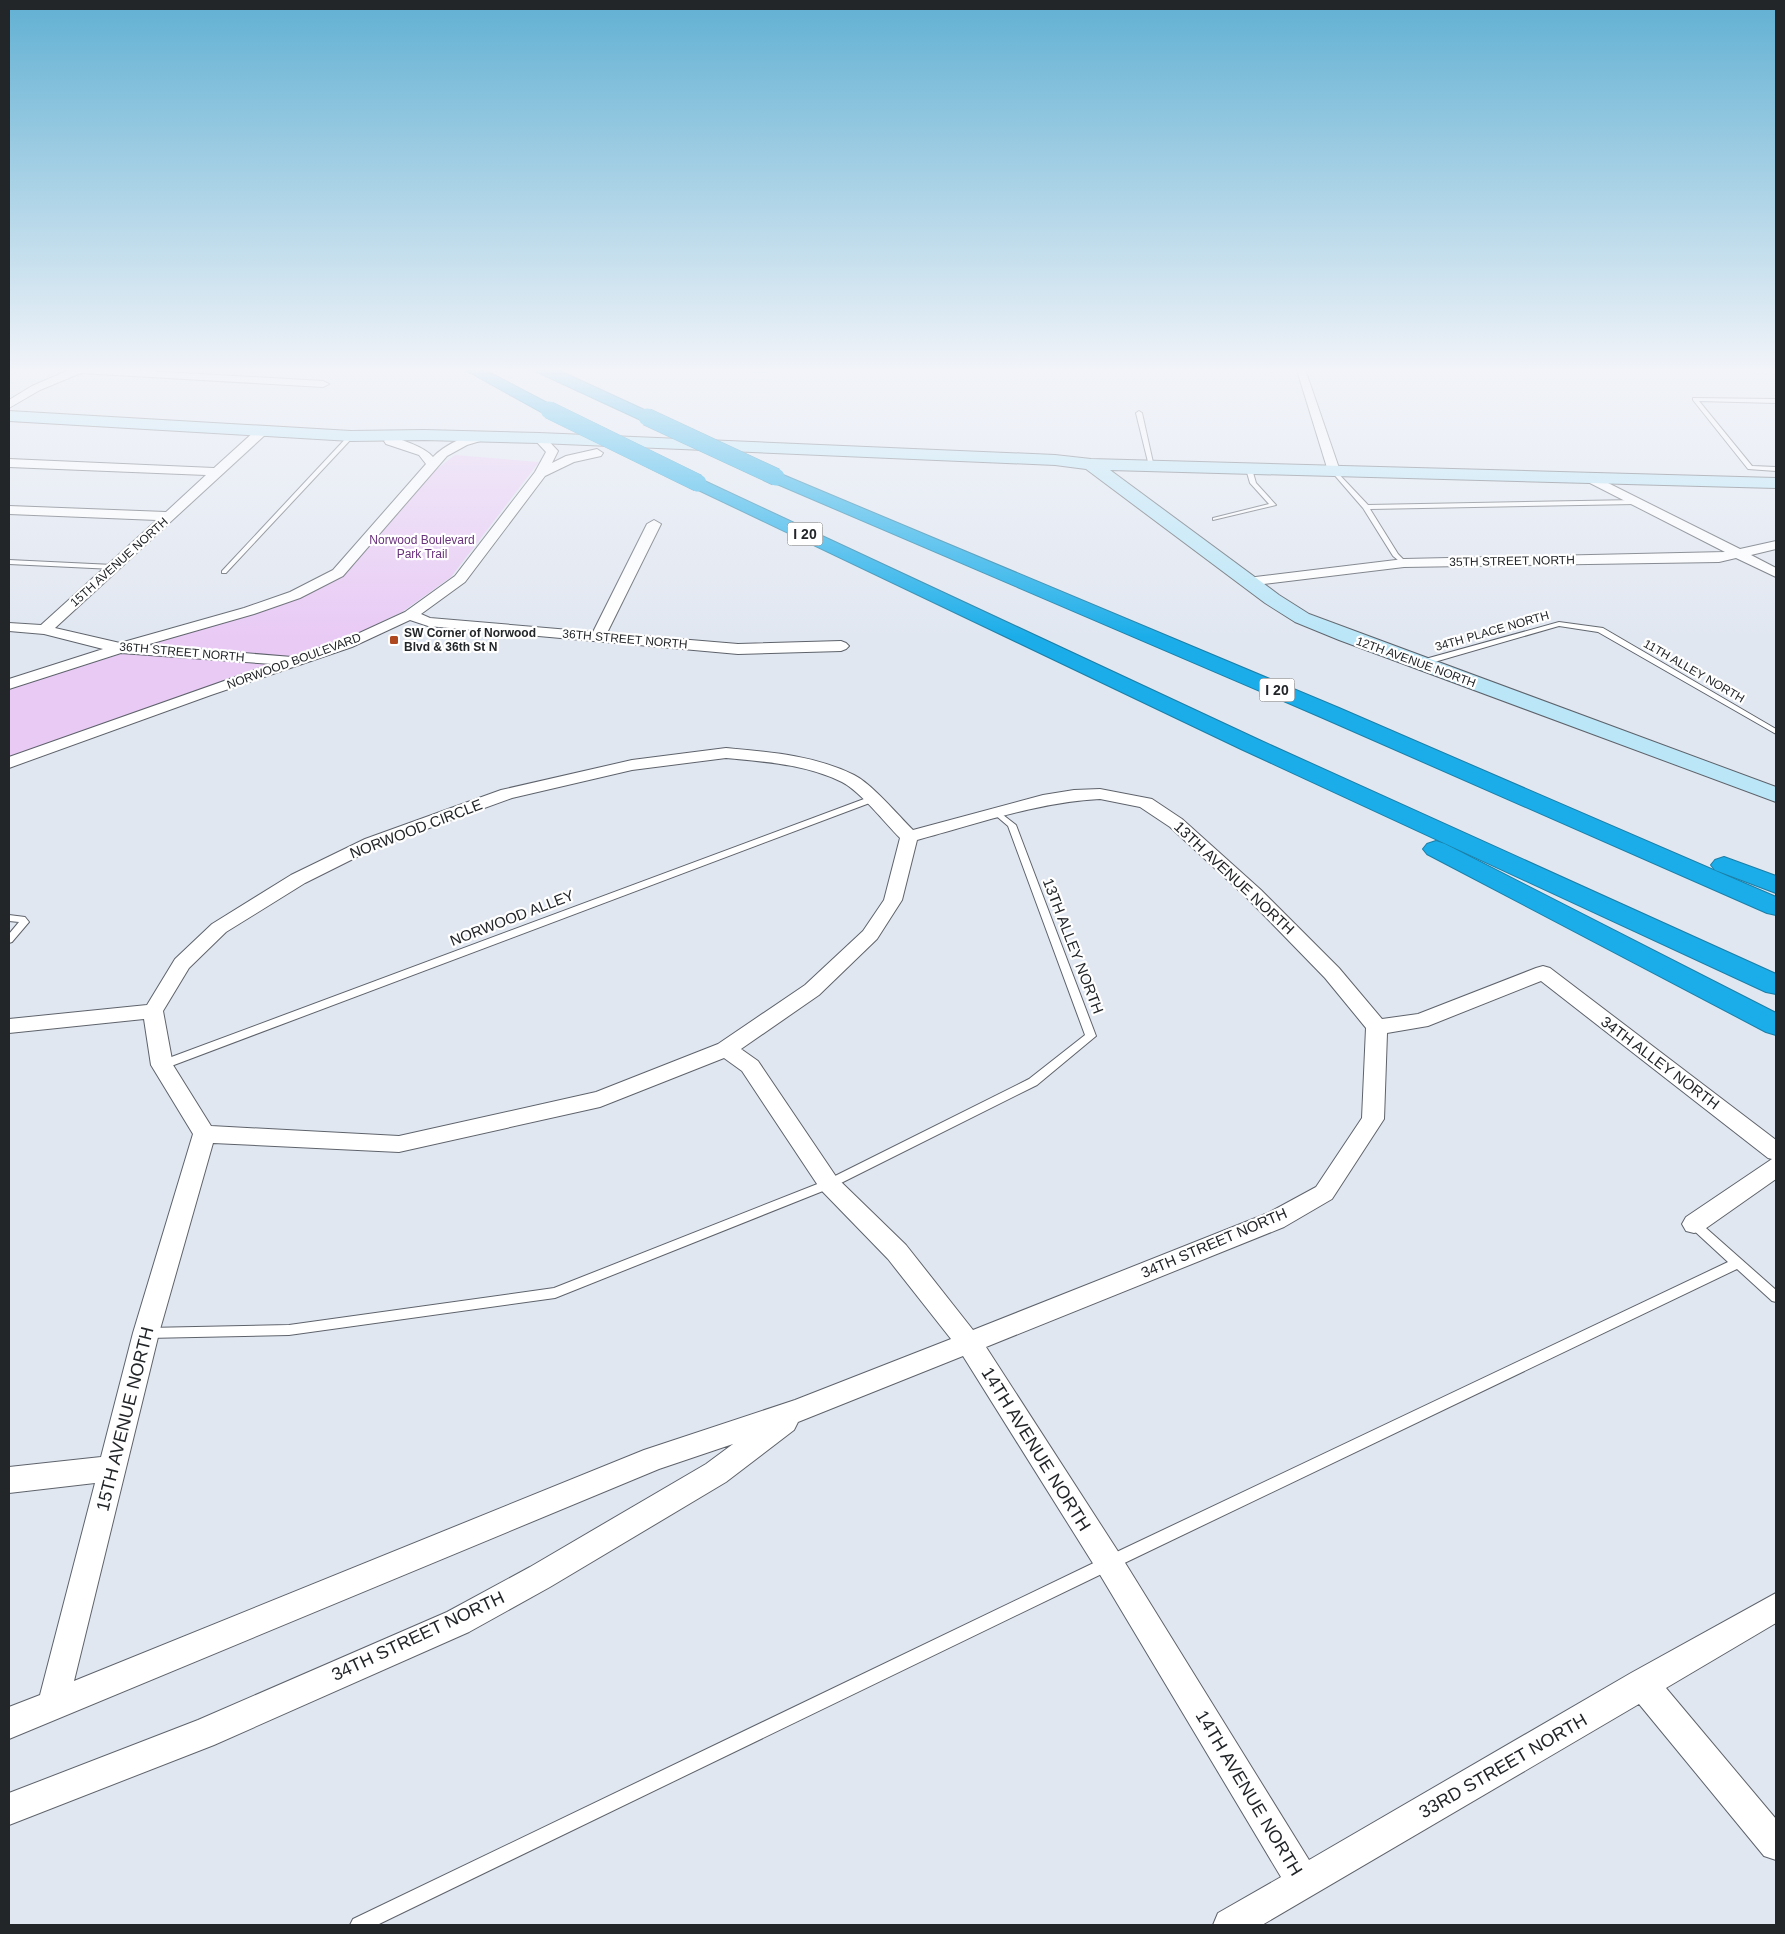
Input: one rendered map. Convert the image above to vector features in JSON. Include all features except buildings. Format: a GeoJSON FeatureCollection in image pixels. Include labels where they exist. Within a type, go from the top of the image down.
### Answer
{"type":"FeatureCollection","features":[{"type":"Feature","properties":{"kind":"highway","name":"I 20"},"geometry":{"type":"LineString","coordinates":[[645,457],[1249,744],[1776,985]]}},
{"type":"Feature","properties":{"kind":"highway","name":"I 20"},"geometry":{"type":"LineString","coordinates":[[733,457],[1331,713],[1776,907]]}},
{"type":"Feature","properties":{"kind":"highway"},"geometry":{"type":"LineString","coordinates":[[1331,713],[1776,885]]}},
{"type":"Feature","properties":{"kind":"highway"},"geometry":{"type":"LineString","coordinates":[[1249,744],[1379,820],[1776,1025]]}},
{"type":"Feature","properties":{"kind":"street","name":"15TH AVENUE NORTH"},"geometry":{"type":"LineString","coordinates":[[44,630],[233,457]]}},
{"type":"Feature","properties":{"kind":"street"},"geometry":{"type":"LineString","coordinates":[[427,457],[432,464]]}},
{"type":"Feature","properties":{"kind":"street"},"geometry":{"type":"LineString","coordinates":[[9,684],[295,595],[338,573],[439,457]]}},
{"type":"Feature","properties":{"kind":"street","name":"NORWOOD BOULEVARD"},"geometry":{"type":"LineString","coordinates":[[9,762],[196,695],[347,644],[410,615],[460,579],[541,473],[549,457]]}},
{"type":"Feature","properties":{"kind":"street"},"geometry":{"type":"LineString","coordinates":[[541,473],[578,457]]}},
{"type":"Feature","properties":{"kind":"street"},"geometry":{"type":"LineString","coordinates":[[735,457],[1051,467],[1091,464]]}},
{"type":"Feature","properties":{"kind":"street"},"geometry":{"type":"LineString","coordinates":[[991,457],[1055,460],[1091,464],[1768,483]]}},
{"type":"Feature","properties":{"kind":"street"},"geometry":{"type":"LineString","coordinates":[[1329,457],[1334,471]]}},
{"type":"Feature","properties":{"kind":"street"},"geometry":{"type":"LineString","coordinates":[[9,464],[217,472]]}},
{"type":"Feature","properties":{"kind":"street","name":"12TH AVENUE NORTH"},"geometry":{"type":"LineString","coordinates":[[1091,464],[1247,582],[1302,618],[1776,795]]}},
{"type":"Feature","properties":{"kind":"street"},"geometry":{"type":"LineString","coordinates":[[1588,477],[1776,573]]}},
{"type":"Feature","properties":{"kind":"street"},"geometry":{"type":"LineString","coordinates":[[9,510],[169,516]]}},
{"type":"Feature","properties":{"kind":"street"},"geometry":{"type":"LineString","coordinates":[[598,637],[654,524]]}},
{"type":"Feature","properties":{"kind":"street","name":"35TH STREET NORTH"},"geometry":{"type":"LineString","coordinates":[[1247,582],[1404,563],[1719,558],[1776,545]]}},
{"type":"Feature","properties":{"kind":"street","name":"36TH STREET NORTH"},"geometry":{"type":"LineString","coordinates":[[410,615],[428,622],[738,649],[841,646]]}},
{"type":"Feature","properties":{"kind":"street","name":"36TH STREET NORTH"},"geometry":{"type":"LineString","coordinates":[[9,627],[44,630],[120,648],[297,662]]}},
{"type":"Feature","properties":{"kind":"street","name":"NORWOOD CIRCLE"},"geometry":{"type":"LineString","coordinates":[[153,1012],[182,964],[219,928],[298,879],[371,843],[507,794],[632,765],[726,753],[796,760],[849,779],[872,799],[909,837]]}},
{"type":"Feature","properties":{"kind":"street","name":"13TH AVENUE NORTH"},"geometry":{"type":"LineString","coordinates":[[998,814],[1049,799],[1074,795],[1100,794],[1146,803],[1176,823],[1254,894],[1332,973],[1377,1027]]}},
{"type":"Feature","properties":{"kind":"street"},"geometry":{"type":"LineString","coordinates":[[9,1026],[153,1012],[162,1065],[204,1134],[400,1144],[600,1099],[726,1049],[812,990],[870,935],[893,900],[909,837],[998,814]]}},
{"type":"Feature","properties":{"kind":"street","name":"34TH ALLEY NORTH"},"geometry":{"type":"LineString","coordinates":[[1377,1027],[1421,1021],[1543,973],[1776,1152]]}},
{"type":"Feature","properties":{"kind":"street","name":"34TH STREET NORTH"},"geometry":{"type":"LineString","coordinates":[[9,1723],[654,1459],[800,1410],[1276,1220],[1324,1192],[1373,1119],[1377,1027]]}},
{"type":"Feature","properties":{"kind":"street","name":"14TH AVENUE NORTH"},"geometry":{"type":"LineString","coordinates":[[726,1049],[750,1066],[829,1184],[897,1252],[969,1343],[1109,1563],[1303,1882]]}},
{"type":"Feature","properties":{"kind":"street","name":"15TH AVENUE NORTH"},"geometry":{"type":"LineString","coordinates":[[53,1705],[146,1333],[204,1134]]}},
{"type":"Feature","properties":{"kind":"street"},"geometry":{"type":"LineString","coordinates":[[1694,1224],[1776,1167]]}},
{"type":"Feature","properties":{"kind":"street","name":"34TH STREET NORTH"},"geometry":{"type":"LineString","coordinates":[[9,1809],[203,1734],[458,1622],[540,1577],[716,1473],[800,1410]]}},
{"type":"Feature","properties":{"kind":"street"},"geometry":{"type":"LineString","coordinates":[[9,1480],[113,1468]]}},
{"type":"Feature","properties":{"kind":"street","name":"33RD STREET NORTH"},"geometry":{"type":"LineString","coordinates":[[1230,1925],[1776,1607]]}},
{"type":"Feature","properties":{"kind":"street"},"geometry":{"type":"LineString","coordinates":[[1642,1684],[1776,1844]]}},
{"type":"Feature","properties":{"kind":"lane"},"geometry":{"type":"LineString","coordinates":[[224,572],[331,457]]}},
{"type":"Feature","properties":{"kind":"lane"},"geometry":{"type":"LineString","coordinates":[[1150,457],[1152,466]]}},
{"type":"Feature","properties":{"kind":"lane"},"geometry":{"type":"LineString","coordinates":[[1741,457],[1750,468],[1768,483]]}},
{"type":"Feature","properties":{"kind":"lane"},"geometry":{"type":"LineString","coordinates":[[1750,468],[1776,469]]}},
{"type":"Feature","properties":{"kind":"lane"},"geometry":{"type":"LineString","coordinates":[[1215,518],[1273,505],[1253,483],[1249,469]]}},
{"type":"Feature","properties":{"kind":"lane"},"geometry":{"type":"LineString","coordinates":[[1334,471],[1366,507],[1395,555],[1404,563]]}},
{"type":"Feature","properties":{"kind":"lane"},"geometry":{"type":"LineString","coordinates":[[1366,507],[1636,502]]}},
{"type":"Feature","properties":{"kind":"lane"},"geometry":{"type":"LineString","coordinates":[[9,562],[113,567]]}},
{"type":"Feature","properties":{"kind":"lane","name":"34TH PLACE NORTH"},"geometry":{"type":"LineString","coordinates":[[1420,663],[1560,624],[1600,630]]}},
{"type":"Feature","properties":{"kind":"lane","name":"11TH ALLEY NORTH"},"geometry":{"type":"LineString","coordinates":[[1600,630],[1776,732]]}},
{"type":"Feature","properties":{"kind":"lane","name":"NORWOOD ALLEY"},"geometry":{"type":"LineString","coordinates":[[162,1065],[872,799]]}},
{"type":"Feature","properties":{"kind":"lane","name":"13TH ALLEY NORTH"},"geometry":{"type":"LineString","coordinates":[[829,1184],[1033,1082],[1091,1036],[1012,825],[998,814]]}},
{"type":"Feature","properties":{"kind":"lane"},"geometry":{"type":"LineString","coordinates":[[9,918],[22,919],[24,922],[9,940]]}},
{"type":"Feature","properties":{"kind":"lane"},"geometry":{"type":"LineString","coordinates":[[146,1333],[289,1330],[555,1293],[829,1184]]}},
{"type":"Feature","properties":{"kind":"lane"},"geometry":{"type":"LineString","coordinates":[[1694,1224],[1776,1297]]}},
{"type":"Feature","properties":{"kind":"lane"},"geometry":{"type":"LineString","coordinates":[[359,1925],[1109,1563],[1738,1263]]}},
{"type":"Feature","properties":{"kind":"green space","name":"Norwood Boulevard Park Trail"},"geometry":{"type":"Polygon","coordinates":[[[452,457],[482,457],[539,462],[451,577],[402,612],[341,641],[9,758],[9,689],[298,599],[343,576],[433,472],[452,457]]]}},
{"type":"Feature","properties":{"kind":"place","name":"SW Corner of Norwood Blvd & 36th St N"},"geometry":{"type":"Point","coordinates":[394,640]}}]}
